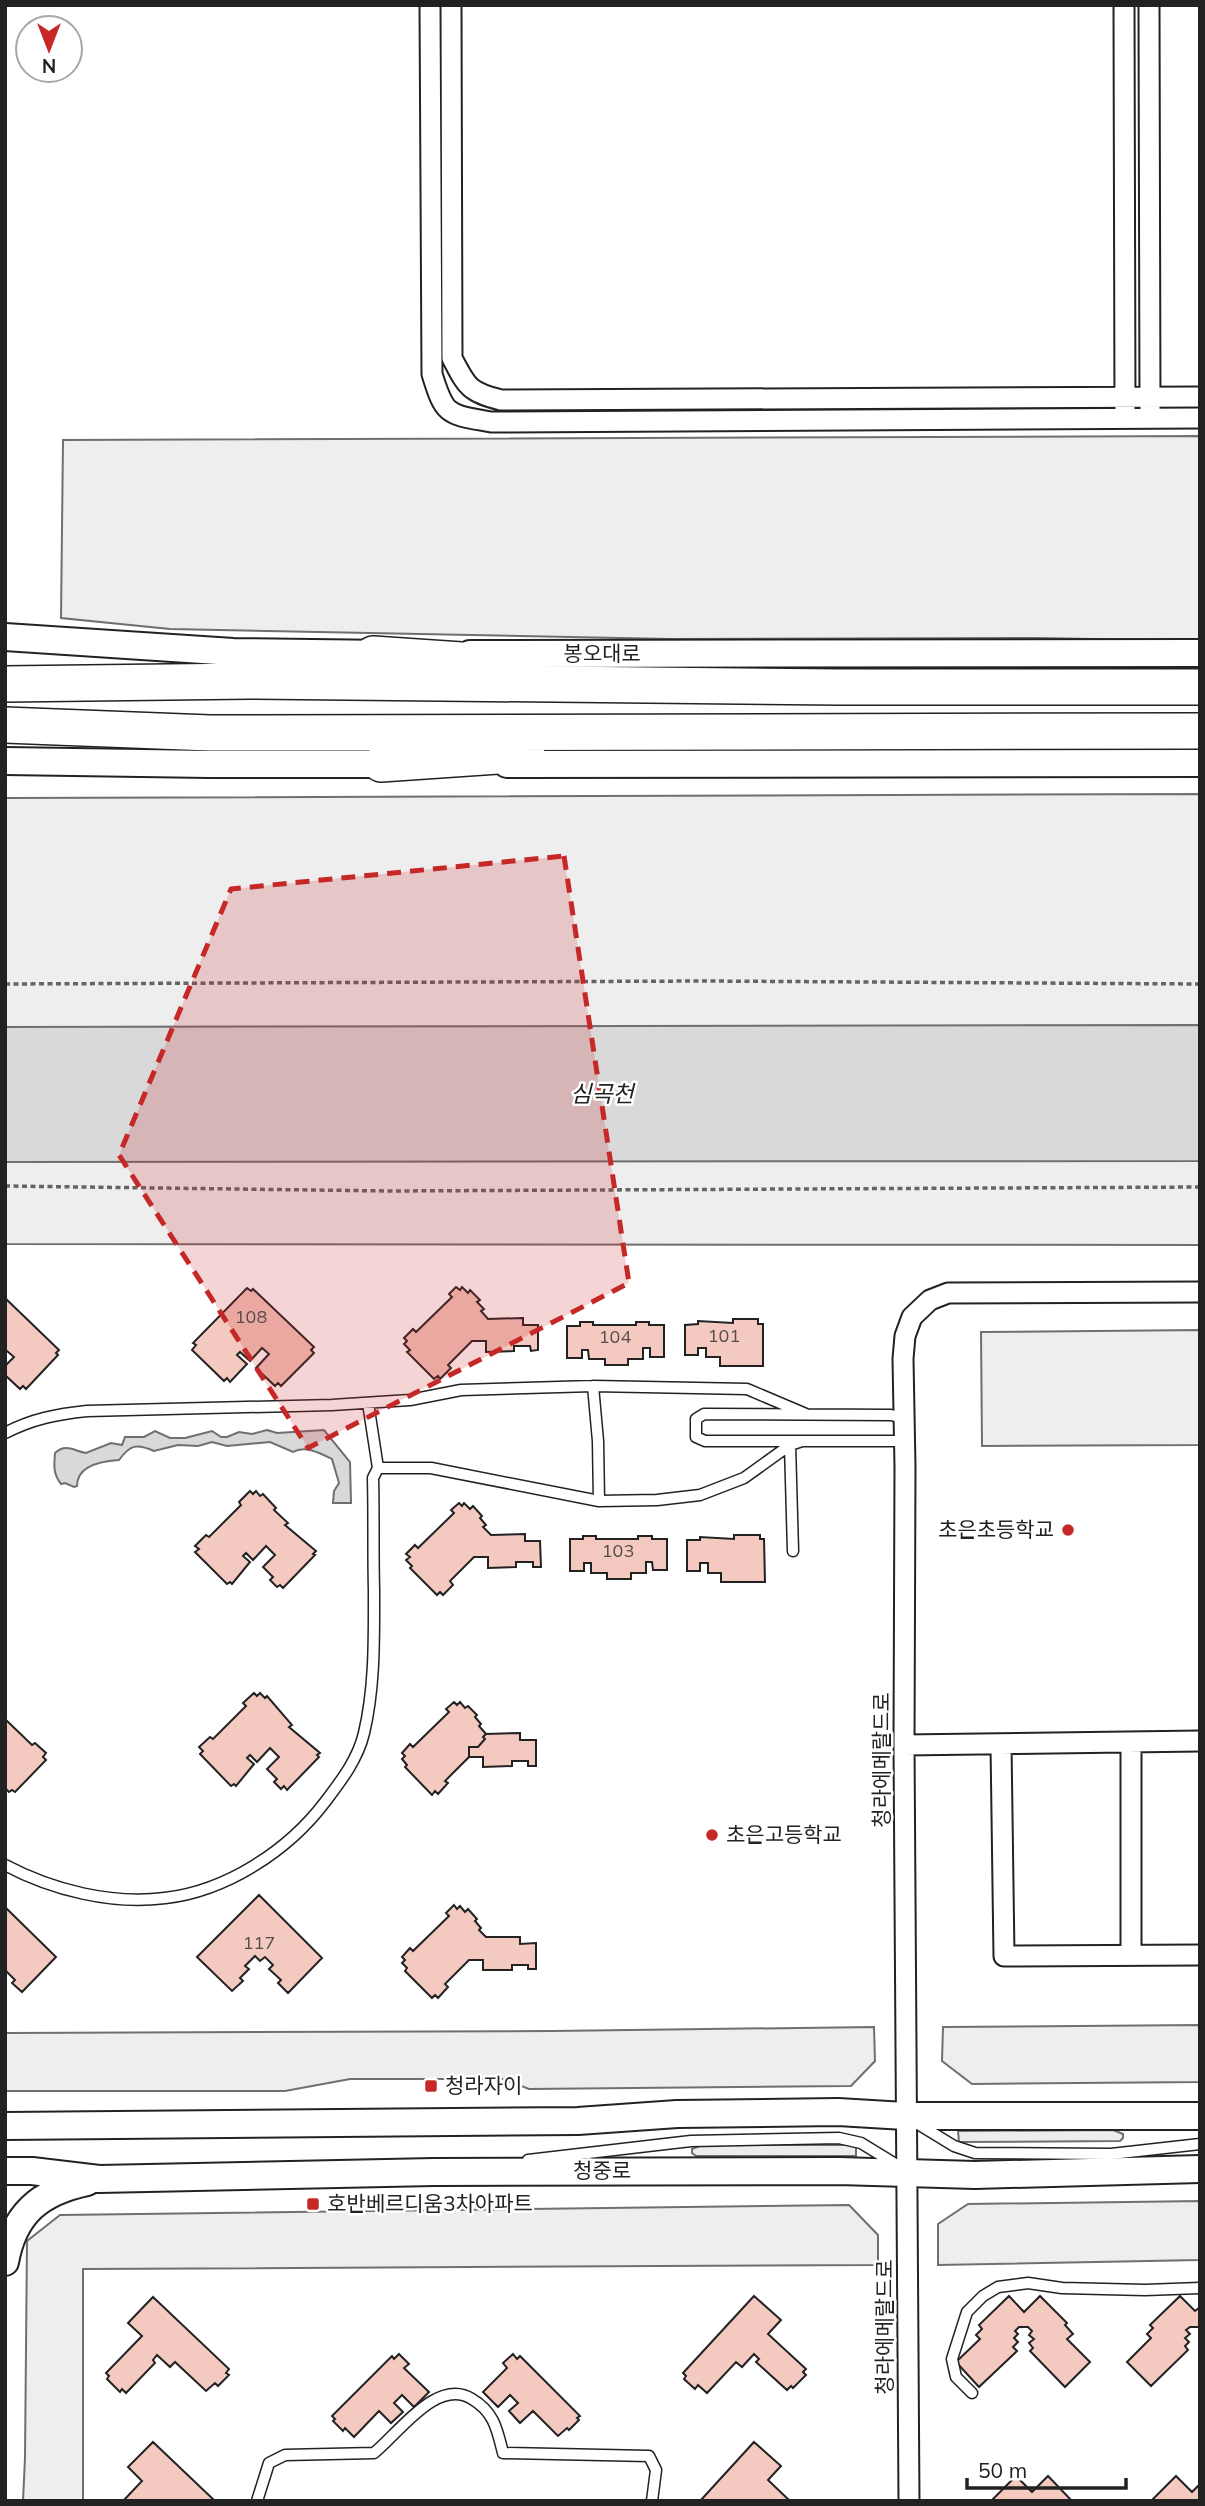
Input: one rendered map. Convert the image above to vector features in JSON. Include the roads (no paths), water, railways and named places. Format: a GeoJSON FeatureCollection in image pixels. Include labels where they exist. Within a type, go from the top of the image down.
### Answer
{"type":"FeatureCollection","features":[{"type":"Feature","properties":{"kind":"highway"},"geometry":{"type":"LineString","coordinates":[[373,654],[840,687]]}},
{"type":"Feature","properties":{"kind":"highway"},"geometry":{"type":"LineString","coordinates":[[944,686],[1200,670]]}},
{"type":"Feature","properties":{"kind":"highway","name":"봉오대로"},"geometry":{"type":"LineString","coordinates":[[5,684],[250,681],[840,687],[1200,687]]}},
{"type":"Feature","properties":{"kind":"highway"},"geometry":{"type":"LineString","coordinates":[[5,725],[210,733],[1200,731]]}},
{"type":"Feature","properties":{"kind":"highway"},"geometry":{"type":"LineString","coordinates":[[381,764],[839,732]]}},
{"type":"Feature","properties":{"kind":"highway"},"geometry":{"type":"LineString","coordinates":[[940,732],[1200,749]]}},
{"type":"Feature","properties":{"kind":"main road","name":"봉오대로"},"geometry":{"type":"LineString","coordinates":[[5,637],[233,652],[373,654],[1200,653]]}},
{"type":"Feature","properties":{"kind":"main road"},"geometry":{"type":"LineString","coordinates":[[5,761],[209,764],[1200,763]]}},
{"type":"Feature","properties":{"kind":"main road"},"geometry":{"type":"LineString","coordinates":[[5,2126],[578,2121],[677,2114],[838,2112],[905,2116],[1200,2116]]}},
{"type":"Feature","properties":{"kind":"main road","name":"청중로"},"geometry":{"type":"LineString","coordinates":[[5,2171],[32,2171],[99,2179],[434,2172],[907,2172],[1040,2175],[1200,2169]]}},
{"type":"Feature","properties":{"kind":"main road"},"geometry":{"type":"LineString","coordinates":[[5,2262],[8,2247],[19,2223],[33,2204],[52,2191],[99,2179]]}},
{"type":"Feature","properties":{"kind":"street"},"geometry":{"type":"LineString","coordinates":[[430,5],[432,374],[441,402],[456,415],[491,422],[1200,418]]}},
{"type":"Feature","properties":{"kind":"street"},"geometry":{"type":"LineString","coordinates":[[451,5],[452,359],[463,380],[477,394],[501,400],[1200,397]]}},
{"type":"Feature","properties":{"kind":"street"},"geometry":{"type":"LineString","coordinates":[[1124,5],[1125,419]]}},
{"type":"Feature","properties":{"kind":"street"},"geometry":{"type":"LineString","coordinates":[[1149,5],[1150,418]]}},
{"type":"Feature","properties":{"kind":"street","name":"청라에메랄드로"},"geometry":{"type":"LineString","coordinates":[[909,2501],[905,2116],[905,1336],[912,1317],[930,1300],[948,1293],[1200,1292]]}},
{"type":"Feature","properties":{"kind":"street"},"geometry":{"type":"LineString","coordinates":[[904,1745],[1200,1741]]}},
{"type":"Feature","properties":{"kind":"street"},"geometry":{"type":"LineString","coordinates":[[1131,1742],[1131,1955]]}},
{"type":"Feature","properties":{"kind":"street"},"geometry":{"type":"LineString","coordinates":[[1001,1744],[1004,1956],[1200,1955]]}},
{"type":"Feature","properties":{"kind":"lane"},"geometry":{"type":"LineString","coordinates":[[5,1433],[26,1422],[52,1414],[87,1411],[368,1403],[410,1400],[461,1390],[593,1386],[747,1389],[806,1414]]}},
{"type":"Feature","properties":{"kind":"lane"},"geometry":{"type":"LineString","coordinates":[[593,1386],[597,1414],[599,1501]]}},
{"type":"Feature","properties":{"kind":"lane"},"geometry":{"type":"LineString","coordinates":[[5,1865],[64,1888],[95,1895],[130,1900],[163,1898],[208,1886],[256,1864],[277,1850],[317,1814],[352,1765],[364,1734],[372,1675],[373,1478],[378,1468],[368,1403]]}},
{"type":"Feature","properties":{"kind":"lane"},"geometry":{"type":"LineString","coordinates":[[903,1419],[891,1415],[704,1414],[696,1419],[696,1437],[705,1441],[905,1441]]}},
{"type":"Feature","properties":{"kind":"lane"},"geometry":{"type":"LineString","coordinates":[[378,1468],[430,1468],[599,1501],[657,1500],[700,1495],[744,1478],[790,1445],[802,1441]]}},
{"type":"Feature","properties":{"kind":"lane"},"geometry":{"type":"LineString","coordinates":[[790,1445],[793,1551]]}},
{"type":"Feature","properties":{"kind":"lane"},"geometry":{"type":"LineString","coordinates":[[905,2116],[954,2146],[975,2153],[1111,2154],[1200,2144]]}},
{"type":"Feature","properties":{"kind":"lane"},"geometry":{"type":"LineString","coordinates":[[972,2393],[956,2377],[952,2359],[967,2312],[983,2295],[998,2287],[1028,2283],[1062,2288],[1200,2288]]}},
{"type":"Feature","properties":{"kind":"lane"},"geometry":{"type":"LineString","coordinates":[[257,2501],[269,2463],[285,2455],[374,2453],[421,2409],[443,2395],[457,2393],[475,2400],[494,2419],[503,2453],[649,2456],[656,2470],[652,2501]]}},
{"type":"Feature","properties":{"kind":"water","name":"심곡천"},"geometry":{"type":"Polygon","coordinates":[[[1200,1025],[1200,1161],[5,1162],[5,1027],[1200,1025]]]}},
{"type":"Feature","properties":{"kind":"water"},"geometry":{"type":"Polygon","coordinates":[[[267,1430],[277,1433],[324,1430],[350,1462],[351,1503],[333,1503],[334,1491],[339,1483],[332,1459],[307,1450],[293,1452],[270,1442],[227,1446],[212,1442],[198,1446],[178,1445],[154,1451],[134,1447],[119,1460],[99,1463],[86,1469],[74,1487],[61,1484],[55,1473],[55,1453],[63,1448],[86,1453],[111,1443],[122,1445],[125,1437],[144,1437],[155,1431],[170,1438],[185,1438],[212,1431],[221,1437],[227,1437],[239,1432],[252,1434],[267,1430]]]}},
{"type":"Feature","properties":{"kind":"place","name":"초은초등학교"},"geometry":{"type":"Point","coordinates":[1068,1530]}},
{"type":"Feature","properties":{"kind":"place","name":"초은고등학교"},"geometry":{"type":"Point","coordinates":[712,1835]}},
{"type":"Feature","properties":{"kind":"place","name":"청라자이"},"geometry":{"type":"Point","coordinates":[431,2086]}},
{"type":"Feature","properties":{"kind":"place","name":"호반베르디움3차아파트"},"geometry":{"type":"Point","coordinates":[313,2204]}}]}
